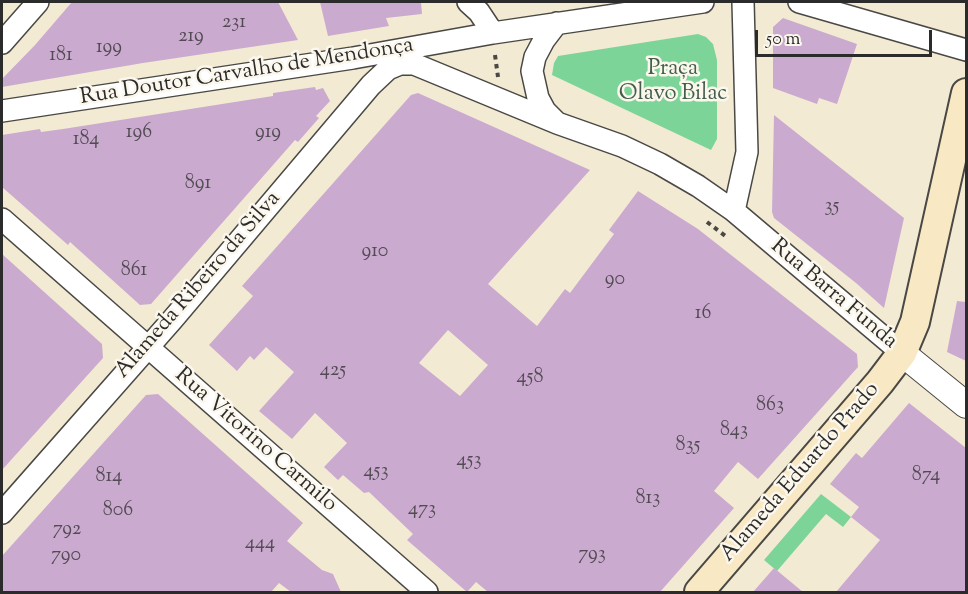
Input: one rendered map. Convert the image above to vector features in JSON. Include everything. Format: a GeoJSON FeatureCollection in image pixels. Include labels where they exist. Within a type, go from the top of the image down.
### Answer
{"type":"FeatureCollection","features":[{"type":"Feature","properties":{"kind":"main road","name":"Alameda Eduardo Prado"},"geometry":{"type":"LineString","coordinates":[[699,592],[880,382],[902,353],[915,322],[966,93]]}},
{"type":"Feature","properties":{"kind":"street"},"geometry":{"type":"LineString","coordinates":[[2,43],[38,2]]}},
{"type":"Feature","properties":{"kind":"street"},"geometry":{"type":"LineString","coordinates":[[468,2],[479,12],[493,33],[703,2]]}},
{"type":"Feature","properties":{"kind":"street"},"geometry":{"type":"LineString","coordinates":[[734,211],[747,152],[743,2]]}},
{"type":"Feature","properties":{"kind":"street"},"geometry":{"type":"LineString","coordinates":[[799,2],[966,50]]}},
{"type":"Feature","properties":{"kind":"street"},"geometry":{"type":"LineString","coordinates":[[557,23],[535,57],[532,71],[538,98],[545,111],[557,123]]}},
{"type":"Feature","properties":{"kind":"street","name":"Rua Doutor Carvalho de Mendonça"},"geometry":{"type":"LineString","coordinates":[[2,111],[353,58],[493,33]]}},
{"type":"Feature","properties":{"kind":"street"},"geometry":{"type":"LineString","coordinates":[[353,58],[372,65],[374,72],[371,85]]}},
{"type":"Feature","properties":{"kind":"street","name":"Alameda Ribeiro da Silva"},"geometry":{"type":"LineString","coordinates":[[2,513],[148,347],[371,85],[388,69],[400,64],[414,64],[503,101]]}},
{"type":"Feature","properties":{"kind":"street"},"geometry":{"type":"LineString","coordinates":[[503,101],[557,123]]}},
{"type":"Feature","properties":{"kind":"street","name":"Rua Barra Funda"},"geometry":{"type":"LineString","coordinates":[[557,123],[622,146],[698,186],[734,211],[966,405]]}},
{"type":"Feature","properties":{"kind":"street","name":"Rua Vitorino Carmilo"},"geometry":{"type":"LineString","coordinates":[[2,219],[427,592]]}},
{"type":"Feature","properties":{"kind":"path"},"geometry":{"type":"LineString","coordinates":[[493,33],[495,60],[503,101]]}},
{"type":"Feature","properties":{"kind":"path"},"geometry":{"type":"LineString","coordinates":[[701,218],[729,238]]}},
{"type":"Feature","properties":{"kind":"green space","name":"Praça Olavo Bilac"},"geometry":{"type":"Polygon","coordinates":[[[698,34],[706,37],[713,44],[717,60],[717,139],[711,150],[552,75],[558,56],[698,34]]]}},
{"type":"Feature","properties":{"kind":"green space"},"geometry":{"type":"Polygon","coordinates":[[[821,494],[851,517],[843,527],[826,514],[777,571],[764,560],[821,494]]]}},
{"type":"Feature","properties":{"kind":"building"},"geometry":{"type":"Polygon","coordinates":[[[72,2],[278,2],[298,40],[2,87],[2,79],[72,2]]]}},
{"type":"Feature","properties":{"kind":"building"},"geometry":{"type":"Polygon","coordinates":[[[320,2],[421,2],[422,14],[386,18],[389,26],[328,36],[320,2]]]}},
{"type":"Feature","properties":{"kind":"building"},"geometry":{"type":"Polygon","coordinates":[[[783,18],[857,44],[837,104],[819,98],[817,104],[773,88],[773,27],[783,18]]]}},
{"type":"Feature","properties":{"kind":"building"},"geometry":{"type":"Polygon","coordinates":[[[315,87],[316,90],[323,88],[330,101],[316,116],[319,118],[298,142],[295,140],[151,304],[140,305],[70,242],[68,245],[2,187],[2,135],[40,129],[41,132],[63,129],[273,96],[273,93],[315,87]]]}},
{"type":"Feature","properties":{"kind":"building"},"geometry":{"type":"Polygon","coordinates":[[[418,93],[590,170],[488,284],[537,326],[565,289],[570,293],[614,234],[609,230],[638,191],[698,229],[857,354],[858,367],[758,479],[738,462],[714,491],[734,508],[660,592],[488,592],[476,582],[467,592],[407,540],[413,534],[369,492],[364,493],[343,475],[338,480],[324,467],[347,443],[315,413],[292,439],[259,411],[294,372],[266,347],[254,360],[250,356],[237,371],[209,345],[253,296],[242,286],[411,95],[418,93]],[[448,330],[419,363],[460,396],[488,365],[448,330]]]}},
{"type":"Feature","properties":{"kind":"building"},"geometry":{"type":"Polygon","coordinates":[[[774,115],[904,218],[884,308],[774,218],[772,212],[774,115]]]}},
{"type":"Feature","properties":{"kind":"building"},"geometry":{"type":"Polygon","coordinates":[[[2,254],[102,344],[103,358],[2,470],[2,254]]]}},
{"type":"Feature","properties":{"kind":"building"},"geometry":{"type":"Polygon","coordinates":[[[957,301],[966,302],[966,361],[947,352],[957,301]]]}},
{"type":"Feature","properties":{"kind":"building"},"geometry":{"type":"Polygon","coordinates":[[[158,394],[303,523],[287,541],[322,570],[333,574],[341,592],[291,592],[279,583],[271,592],[2,592],[2,556],[146,395],[158,394]]]}},
{"type":"Feature","properties":{"kind":"building"},"geometry":{"type":"Polygon","coordinates":[[[909,403],[966,448],[966,592],[836,592],[880,540],[851,517],[859,507],[830,484],[856,453],[862,458],[909,403]]]}},
{"type":"Feature","properties":{"kind":"building"},"geometry":{"type":"Polygon","coordinates":[[[774,568],[803,592],[753,592],[774,568]]]}}]}
